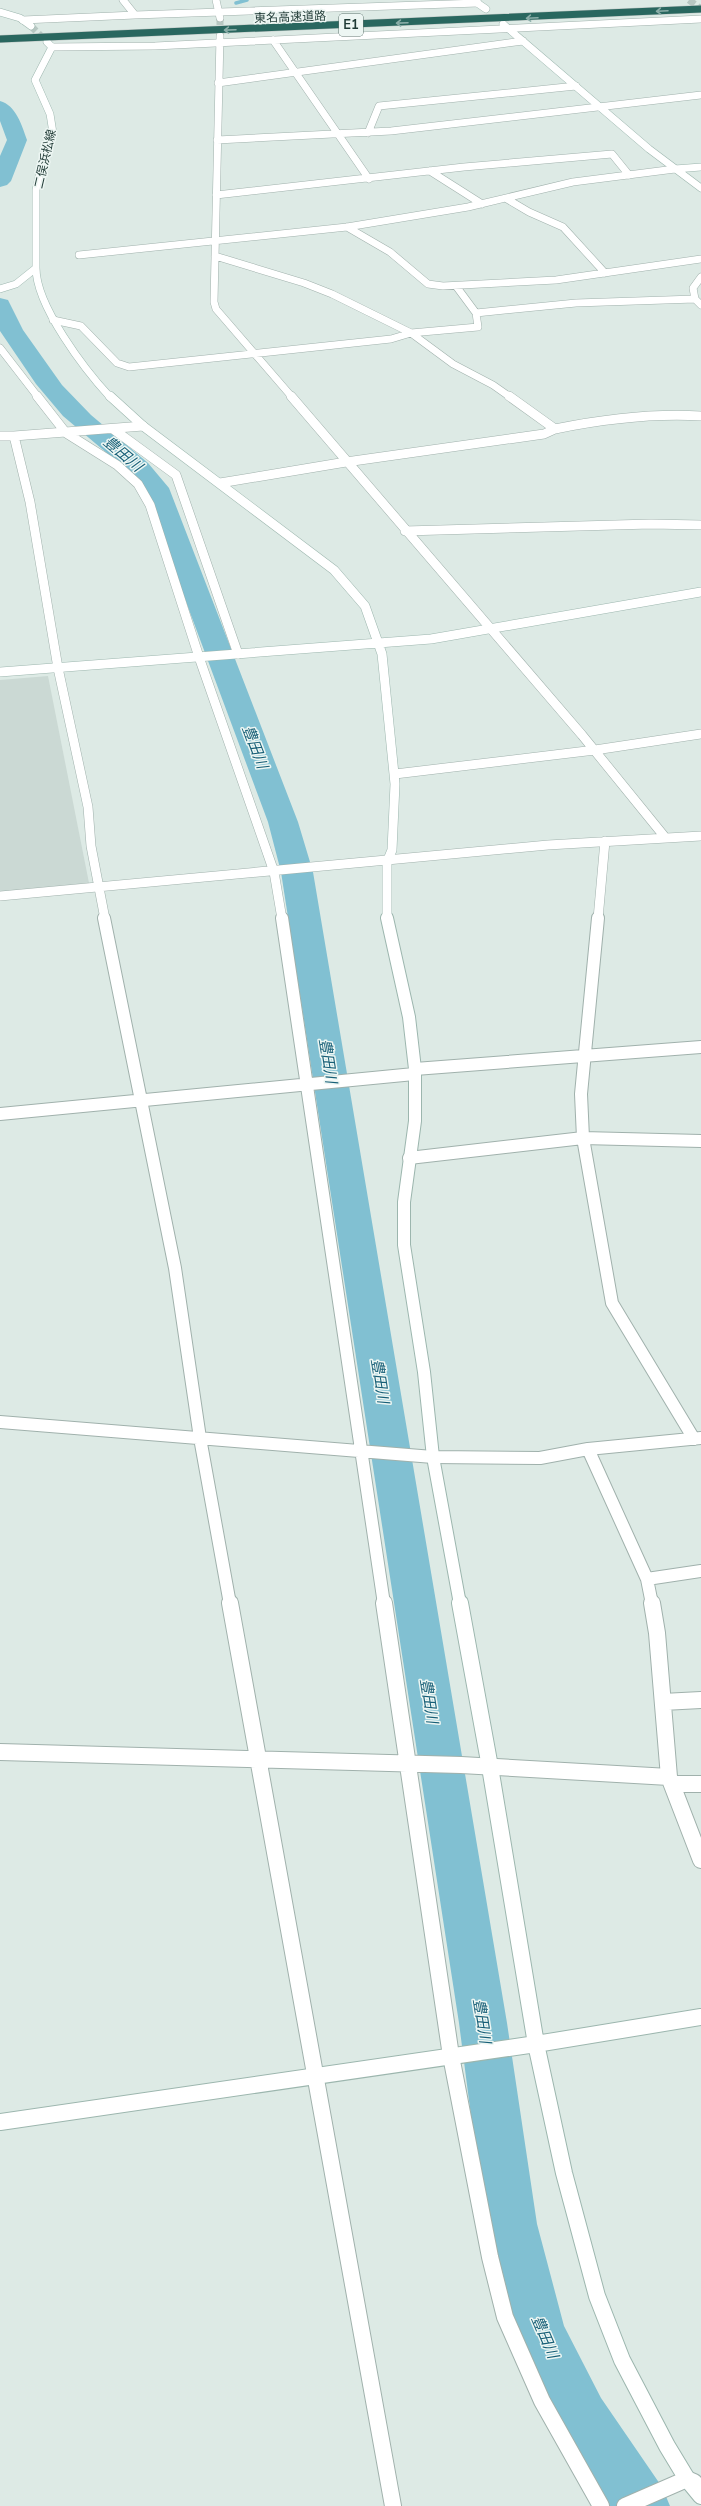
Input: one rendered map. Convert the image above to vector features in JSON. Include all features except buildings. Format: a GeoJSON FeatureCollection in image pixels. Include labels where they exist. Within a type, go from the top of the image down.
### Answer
{"type":"FeatureCollection","features":[{"type":"Feature","properties":{"kind":"highway","name":"東名高速道路"},"geometry":{"type":"LineString","coordinates":[[0,33],[701,2]]}},
{"type":"Feature","properties":{"kind":"highway","name":"東名高速道路"},"geometry":{"type":"LineString","coordinates":[[0,39],[701,9]]}},
{"type":"Feature","properties":{"kind":"street"},"geometry":{"type":"LineString","coordinates":[[123,0],[135,15]]}},
{"type":"Feature","properties":{"kind":"street"},"geometry":{"type":"LineString","coordinates":[[216,0],[220,15]]}},
{"type":"Feature","properties":{"kind":"street"},"geometry":{"type":"LineString","coordinates":[[23,20],[135,15],[220,15],[475,2],[486,9]]}},
{"type":"Feature","properties":{"kind":"street"},"geometry":{"type":"LineString","coordinates":[[0,12],[23,20],[31,26]]}},
{"type":"Feature","properties":{"kind":"street"},"geometry":{"type":"LineString","coordinates":[[664,836],[595,750],[253,355],[216,309],[214,302],[214,240],[219,39],[273,40],[701,20]]}},
{"type":"Feature","properties":{"kind":"street"},"geometry":{"type":"LineString","coordinates":[[503,24],[600,107],[675,169],[701,188]]}},
{"type":"Feature","properties":{"kind":"street","name":"二俣浜松線"},"geometry":{"type":"LineString","coordinates":[[219,39],[126,47],[50,45],[35,80],[53,126],[52,139],[38,178],[35,221],[36,281],[53,320],[101,387],[143,426],[334,570],[350,586],[365,606],[381,644],[394,774],[394,822],[392,850],[387,862],[387,918],[409,1017],[414,1071],[415,1121],[404,1202],[404,1245],[424,1372],[433,1457],[490,1767],[536,2044],[564,2173],[597,2296],[622,2360],[667,2446],[694,2482],[701,2496]]}},
{"type":"Feature","properties":{"kind":"street"},"geometry":{"type":"LineString","coordinates":[[273,40],[369,179]]}},
{"type":"Feature","properties":{"kind":"street"},"geometry":{"type":"LineString","coordinates":[[218,83],[524,42]]}},
{"type":"Feature","properties":{"kind":"street"},"geometry":{"type":"LineString","coordinates":[[368,133],[379,106],[576,86]]}},
{"type":"Feature","properties":{"kind":"street"},"geometry":{"type":"LineString","coordinates":[[217,140],[368,133],[701,95]]}},
{"type":"Feature","properties":{"kind":"street"},"geometry":{"type":"LineString","coordinates":[[216,195],[369,179],[430,170],[553,160],[557,157],[612,154],[629,175]]}},
{"type":"Feature","properties":{"kind":"street"},"geometry":{"type":"LineString","coordinates":[[79,255],[196,244],[214,240],[346,226],[482,204],[552,186],[675,169],[701,167]]}},
{"type":"Feature","properties":{"kind":"street"},"geometry":{"type":"LineString","coordinates":[[430,170],[482,204]]}},
{"type":"Feature","properties":{"kind":"street"},"geometry":{"type":"LineString","coordinates":[[507,198],[529,212],[563,227],[605,273]]}},
{"type":"Feature","properties":{"kind":"street"},"geometry":{"type":"LineString","coordinates":[[346,226],[390,252],[428,284],[456,286],[556,280],[701,259]]}},
{"type":"Feature","properties":{"kind":"street"},"geometry":{"type":"LineString","coordinates":[[215,256],[311,286],[411,334],[453,364],[493,385],[555,429]]}},
{"type":"Feature","properties":{"kind":"street"},"geometry":{"type":"LineString","coordinates":[[0,289],[16,284],[36,268]]}},
{"type":"Feature","properties":{"kind":"street"},"geometry":{"type":"LineString","coordinates":[[701,277],[693,288],[695,299],[701,305]]}},
{"type":"Feature","properties":{"kind":"street"},"geometry":{"type":"LineString","coordinates":[[53,320],[81,326],[117,363],[129,367],[253,355],[392,339],[411,334],[478,327],[476,313],[456,286]]}},
{"type":"Feature","properties":{"kind":"street"},"geometry":{"type":"LineString","coordinates":[[476,313],[576,303],[695,299]]}},
{"type":"Feature","properties":{"kind":"street"},"geometry":{"type":"LineString","coordinates":[[0,348],[66,433],[117,465],[138,484],[150,505],[275,872],[367,1451],[408,1765],[490,2257],[505,2317],[542,2401],[601,2506]]}},
{"type":"Feature","properties":{"kind":"street"},"geometry":{"type":"LineString","coordinates":[[220,484],[346,462],[544,434],[555,429],[602,420],[653,415],[701,416]]}},
{"type":"Feature","properties":{"kind":"street"},"geometry":{"type":"LineString","coordinates":[[0,436],[66,433],[143,426]]}},
{"type":"Feature","properties":{"kind":"street"},"geometry":{"type":"LineString","coordinates":[[109,429],[176,475],[235,654]]}},
{"type":"Feature","properties":{"kind":"street"},"geometry":{"type":"LineString","coordinates":[[14,436],[30,502],[58,668],[88,807],[91,846],[98,886],[175,1268],[200,1438],[314,2076],[393,2506]]}},
{"type":"Feature","properties":{"kind":"street"},"geometry":{"type":"LineString","coordinates":[[405,531],[651,524],[701,525]]}},
{"type":"Feature","properties":{"kind":"street"},"geometry":{"type":"LineString","coordinates":[[0,672],[431,639],[491,630],[701,592]]}},
{"type":"Feature","properties":{"kind":"street"},"geometry":{"type":"LineString","coordinates":[[394,774],[595,750],[701,734]]}},
{"type":"Feature","properties":{"kind":"street"},"geometry":{"type":"LineString","coordinates":[[0,896],[98,886],[387,862],[443,854],[664,836],[701,836]]}},
{"type":"Feature","properties":{"kind":"street"},"geometry":{"type":"LineString","coordinates":[[0,1422],[433,1457],[540,1458],[588,1449],[697,1439],[612,1303],[583,1138],[581,1094],[605,841]]}},
{"type":"Feature","properties":{"kind":"street"},"geometry":{"type":"LineString","coordinates":[[0,1114],[141,1099],[308,1084],[414,1071],[585,1055],[701,1047]]}},
{"type":"Feature","properties":{"kind":"street"},"geometry":{"type":"LineString","coordinates":[[409,1158],[583,1138],[701,1141]]}},
{"type":"Feature","properties":{"kind":"street"},"geometry":{"type":"LineString","coordinates":[[588,1449],[647,1579],[656,1634],[671,1780],[701,1860]]}},
{"type":"Feature","properties":{"kind":"street"},"geometry":{"type":"LineString","coordinates":[[647,1579],[701,1571]]}},
{"type":"Feature","properties":{"kind":"street"},"geometry":{"type":"LineString","coordinates":[[663,1702],[701,1700]]}},
{"type":"Feature","properties":{"kind":"street"},"geometry":{"type":"LineString","coordinates":[[0,1752],[258,1759],[408,1765],[461,1765],[671,1780],[701,1784]]}},
{"type":"Feature","properties":{"kind":"street"},"geometry":{"type":"LineString","coordinates":[[0,2122],[536,2044],[701,2017]]}},
{"type":"Feature","properties":{"kind":"street"},"geometry":{"type":"LineString","coordinates":[[625,2506],[662,2490],[694,2482]]}},
{"type":"Feature","properties":{"kind":"shaded area"},"geometry":{"type":"Polygon","coordinates":[[[48,676],[89,883],[0,892],[0,680],[48,676]]]}},
{"type":"Feature","properties":{"kind":"waterway"},"geometry":{"type":"LineString","coordinates":[[236,3],[247,0]]}},
{"type":"Feature","properties":{"kind":"waterway","name":"豊田川"},"geometry":{"type":"LineString","coordinates":[[0,107],[11,122],[17,140],[0,181]]}},
{"type":"Feature","properties":{"kind":"waterway","name":"豊田川"},"geometry":{"type":"LineString","coordinates":[[0,305],[11,330],[53,390],[72,411],[121,451],[139,468],[156,488],[283,822],[297,872],[395,1472],[415,1613],[483,2023],[511,2224],[539,2330],[582,2416],[642,2506]]}},
{"type":"Feature","properties":{"kind":"tunnel"},"geometry":{"type":"LineString","coordinates":[[689,0],[701,9]]}},
{"type":"Feature","properties":{"kind":"tunnel"},"geometry":{"type":"LineString","coordinates":[[220,18],[220,36]]}},
{"type":"Feature","properties":{"kind":"tunnel"},"geometry":{"type":"LineString","coordinates":[[31,26],[47,42]]}}]}
